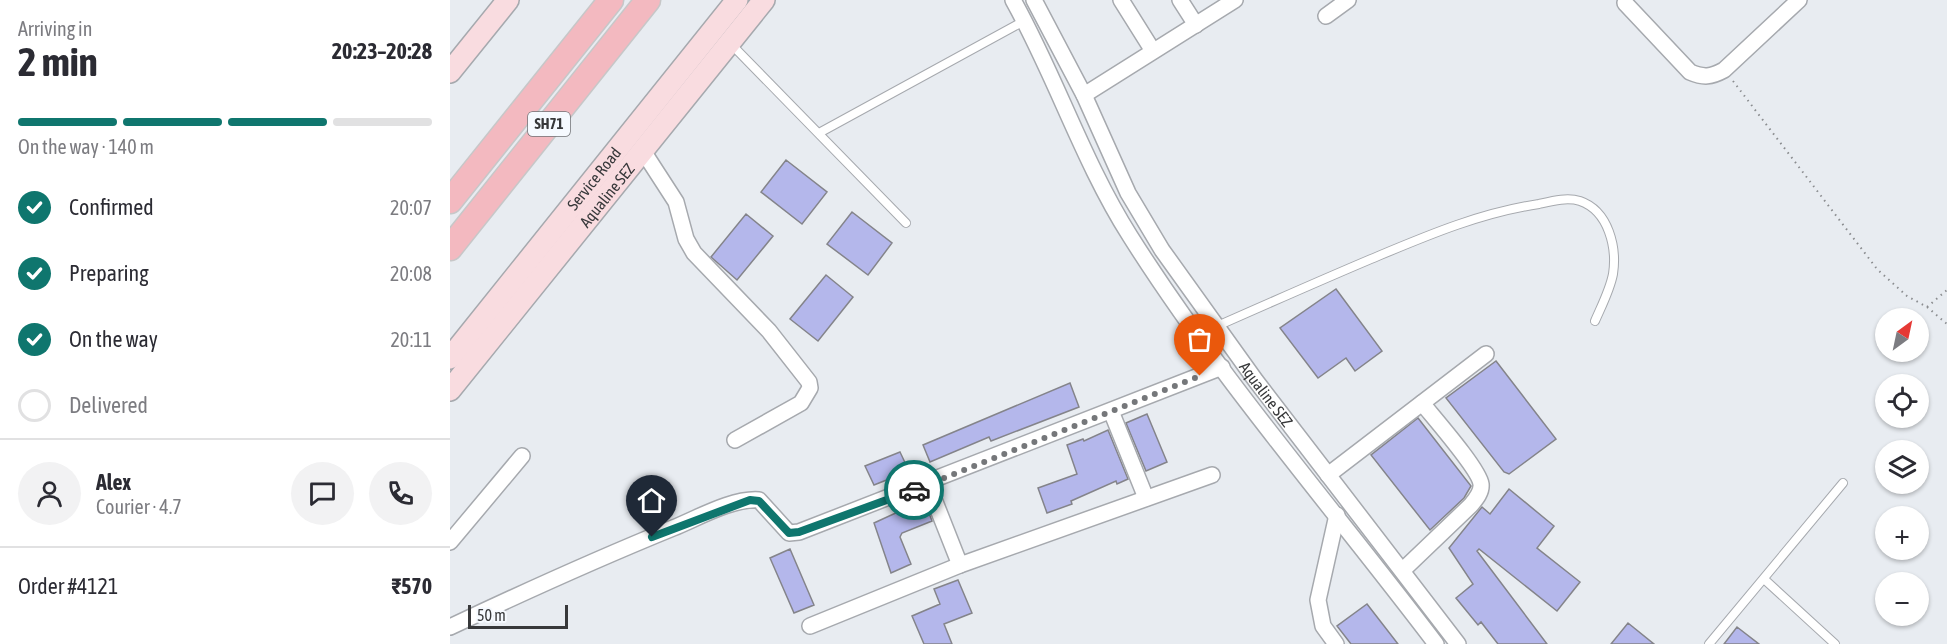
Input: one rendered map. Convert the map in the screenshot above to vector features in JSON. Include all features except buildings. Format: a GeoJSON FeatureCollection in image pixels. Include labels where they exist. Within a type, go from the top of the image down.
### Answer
{"type":"FeatureCollection","features":[{"type":"Feature","properties":{"kind":"main road","name":"SH71"},"geometry":{"type":"LineString","coordinates":[[450,201],[611,0]]}},
{"type":"Feature","properties":{"kind":"main road","name":"SH71"},"geometry":{"type":"LineString","coordinates":[[450,248],[648,0]]}},
{"type":"Feature","properties":{"kind":"street"},"geometry":{"type":"LineString","coordinates":[[450,72],[507,0]]}},
{"type":"Feature","properties":{"kind":"street","name":"Service Road"},"geometry":{"type":"LineString","coordinates":[[450,358],[737,0]]}},
{"type":"Feature","properties":{"kind":"street","name":"Aqualine SEZ"},"geometry":{"type":"LineString","coordinates":[[450,390],[764,0]]}},
{"type":"Feature","properties":{"kind":"street"},"geometry":{"type":"LineString","coordinates":[[1013,0],[1113,208],[1183,314],[1222,367],[1436,644]]}},
{"type":"Feature","properties":{"kind":"street"},"geometry":{"type":"LineString","coordinates":[[1121,0],[1153,51]]}},
{"type":"Feature","properties":{"kind":"street"},"geometry":{"type":"LineString","coordinates":[[1180,0],[1196,25]]}},
{"type":"Feature","properties":{"kind":"street"},"geometry":{"type":"LineString","coordinates":[[1084,94],[1235,0]]}},
{"type":"Feature","properties":{"kind":"street"},"geometry":{"type":"LineString","coordinates":[[1326,16],[1348,0]]}},
{"type":"Feature","properties":{"kind":"street"},"geometry":{"type":"LineString","coordinates":[[1626,1],[1690,72],[1703,78],[1724,70],[1800,0]]}},
{"type":"Feature","properties":{"kind":"street","name":"Aqualine SEZ"},"geometry":{"type":"LineString","coordinates":[[1038,1],[1084,94],[1128,193],[1162,250],[1215,327],[1458,644]]}},
{"type":"Feature","properties":{"kind":"street"},"geometry":{"type":"LineString","coordinates":[[643,151],[676,202],[686,239],[694,253],[769,331],[809,382],[810,388],[801,403],[735,440]]}},
{"type":"Feature","properties":{"kind":"street"},"geometry":{"type":"LineString","coordinates":[[1328,475],[1486,354]]}},
{"type":"Feature","properties":{"kind":"street"},"geometry":{"type":"LineString","coordinates":[[450,627],[571,570],[750,500],[759,501],[789,533],[799,532],[928,484],[1222,367]]}},
{"type":"Feature","properties":{"kind":"street"},"geometry":{"type":"LineString","coordinates":[[1402,570],[1471,505],[1480,492],[1481,484],[1474,470],[1422,403]]}},
{"type":"Feature","properties":{"kind":"street"},"geometry":{"type":"LineString","coordinates":[[1111,411],[1146,498]]}},
{"type":"Feature","properties":{"kind":"street"},"geometry":{"type":"LineString","coordinates":[[450,542],[522,456]]}},
{"type":"Feature","properties":{"kind":"street"},"geometry":{"type":"LineString","coordinates":[[810,626],[960,565],[1212,475]]}},
{"type":"Feature","properties":{"kind":"street"},"geometry":{"type":"LineString","coordinates":[[928,484],[960,565]]}},
{"type":"Feature","properties":{"kind":"street"},"geometry":{"type":"LineString","coordinates":[[1336,644],[1323,626],[1318,600],[1337,515]]}},
{"type":"Feature","properties":{"kind":"lane"},"geometry":{"type":"LineString","coordinates":[[819,133],[1024,21]]}},
{"type":"Feature","properties":{"kind":"lane"},"geometry":{"type":"LineString","coordinates":[[729,44],[906,223]]}},
{"type":"Feature","properties":{"kind":"lane"},"geometry":{"type":"LineString","coordinates":[[1215,327],[1461,221],[1508,208],[1564,200],[1579,201],[1593,209],[1603,219],[1610,236],[1614,253],[1612,276],[1595,321]]}},
{"type":"Feature","properties":{"kind":"lane"},"geometry":{"type":"LineString","coordinates":[[1709,644],[1843,483]]}},
{"type":"Feature","properties":{"kind":"lane"},"geometry":{"type":"LineString","coordinates":[[1764,579],[1835,644]]}},
{"type":"Feature","properties":{"kind":"path"},"geometry":{"type":"LineString","coordinates":[[1724,70],[1877,269],[1906,296],[1927,307],[1947,324]]}},
{"type":"Feature","properties":{"kind":"path"},"geometry":{"type":"LineString","coordinates":[[1927,307],[1947,290]]}},
{"type":"Feature","properties":{"kind":"way so far"},"geometry":{"type":"LineString","coordinates":[[914,490],[1200,376]]}},
{"type":"Feature","properties":{"kind":"route"},"geometry":{"type":"LineString","coordinates":[[652,537],[713,512],[750,500],[759,501],[768,508],[789,533],[799,532],[914,490]]}}]}
